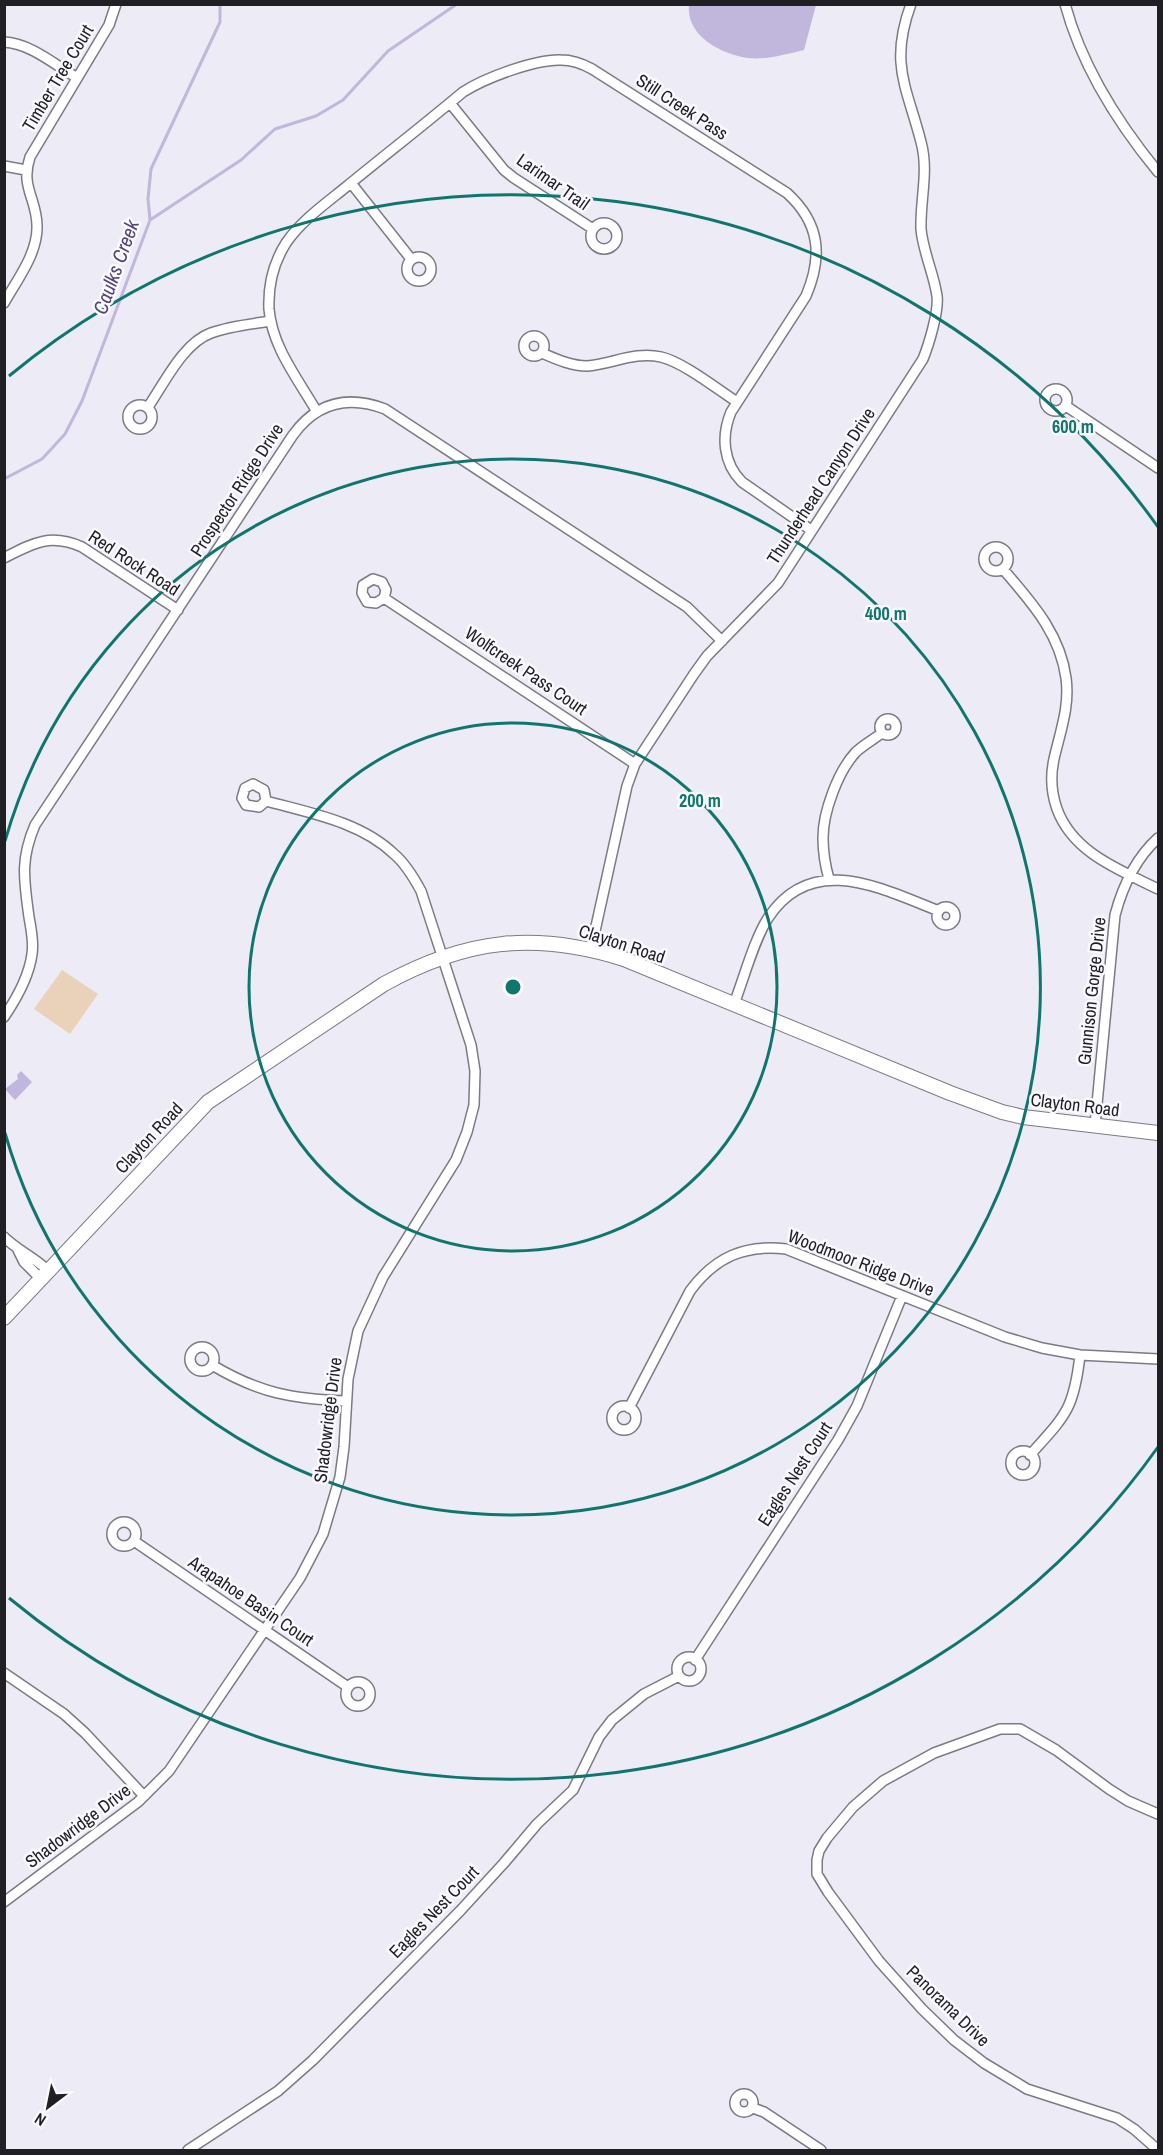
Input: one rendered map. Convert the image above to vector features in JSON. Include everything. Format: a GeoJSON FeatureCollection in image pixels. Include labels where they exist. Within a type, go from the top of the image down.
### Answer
{"type":"FeatureCollection","features":[{"type":"Feature","properties":{"kind":"main road","name":"Clayton Road"},"geometry":{"type":"LineString","coordinates":[[4,1318],[208,1102],[384,984],[409,970],[467,950],[507,943],[560,944],[591,949],[624,959],[950,1093],[1002,1112],[1041,1120],[1158,1133]]}},
{"type":"Feature","properties":{"kind":"street","name":"Timber Tree Court"},"geometry":{"type":"LineString","coordinates":[[26,170],[30,157],[109,25],[116,4]]}},
{"type":"Feature","properties":{"kind":"street","name":"Thunderhead Canyon Drive"},"geometry":{"type":"LineString","coordinates":[[591,949],[627,786],[635,764],[694,674],[777,583],[924,359],[932,336],[938,299],[921,232],[924,159],[901,76],[900,64],[902,36],[911,4]]}},
{"type":"Feature","properties":{"kind":"street"},"geometry":{"type":"LineString","coordinates":[[1065,4],[1082,53],[1102,92],[1128,134],[1158,172]]}},
{"type":"Feature","properties":{"kind":"street"},"geometry":{"type":"LineString","coordinates":[[4,42],[19,45],[76,77]]}},
{"type":"Feature","properties":{"kind":"street","name":"Still Creek Pass"},"geometry":{"type":"LineString","coordinates":[[317,412],[279,347],[271,321],[270,283],[284,246],[301,225],[463,92],[488,79],[551,60],[578,63],[612,81],[775,186],[796,202],[810,221],[814,234],[816,265],[813,280],[806,296],[737,402],[724,434],[726,455],[734,474],[741,482],[812,530]]}},
{"type":"Feature","properties":{"kind":"street","name":"Larimar Trail"},"geometry":{"type":"LineString","coordinates":[[450,103],[504,170],[592,230]]}},
{"type":"Feature","properties":{"kind":"street"},"geometry":{"type":"LineString","coordinates":[[4,166],[26,170],[26,181],[37,226],[34,248],[8,289],[4,303]]}},
{"type":"Feature","properties":{"kind":"street"},"geometry":{"type":"LineString","coordinates":[[351,183],[411,260]]}},
{"type":"Feature","properties":{"kind":"street"},"geometry":{"type":"LineString","coordinates":[[148,407],[185,353],[201,338],[219,330],[271,321]]}},
{"type":"Feature","properties":{"kind":"street"},"geometry":{"type":"LineString","coordinates":[[542,352],[561,361],[587,366],[644,355],[662,357],[677,363],[737,402]]}},
{"type":"Feature","properties":{"kind":"street","name":"Prospector Ridge Drive"},"geometry":{"type":"LineString","coordinates":[[4,1017],[25,980],[32,953],[23,871],[32,832],[293,435],[307,418],[317,412],[348,401],[362,402],[385,409],[687,607],[722,641]]}},
{"type":"Feature","properties":{"kind":"street"},"geometry":{"type":"LineString","coordinates":[[1066,406],[1158,468]]}},
{"type":"Feature","properties":{"kind":"street","name":"Red Rock Road"},"geometry":{"type":"LineString","coordinates":[[4,558],[30,544],[41,541],[71,542],[178,610]]}},
{"type":"Feature","properties":{"kind":"street"},"geometry":{"type":"LineString","coordinates":[[1003,569],[1046,623],[1058,645],[1064,664],[1067,688],[1066,708],[1051,773],[1052,792],[1067,830],[1091,854],[1158,890]]}},
{"type":"Feature","properties":{"kind":"street","name":"Wolfcreek Pass Court"},"geometry":{"type":"LineString","coordinates":[[384,598],[635,764]]}},
{"type":"Feature","properties":{"kind":"street"},"geometry":{"type":"LineString","coordinates":[[829,879],[824,859],[823,837],[825,820],[836,784],[857,751],[882,733]]}},
{"type":"Feature","properties":{"kind":"street","name":"Shadowridge Drive"},"geometry":{"type":"LineString","coordinates":[[4,1902],[144,1796],[169,1771],[308,1564],[328,1521],[341,1469],[353,1349],[368,1306],[383,1277],[449,1173],[464,1144],[471,1118],[476,1087],[474,1056],[421,891],[394,854],[373,838],[330,818],[267,801]]}},
{"type":"Feature","properties":{"kind":"street","name":"Gunnison Gorge Drive"},"geometry":{"type":"LineString","coordinates":[[1095,1125],[1113,931],[1120,897],[1140,856],[1158,838]]}},
{"type":"Feature","properties":{"kind":"street"},"geometry":{"type":"LineString","coordinates":[[734,1004],[768,918],[793,893],[808,885],[829,879],[861,882],[939,911]]}},
{"type":"Feature","properties":{"kind":"street"},"geometry":{"type":"LineString","coordinates":[[4,1237],[18,1250],[32,1256],[45,1268],[45,1276]]}},
{"type":"Feature","properties":{"kind":"street","name":"Woodmoor Ridge Drive"},"geometry":{"type":"LineString","coordinates":[[629,1408],[690,1291],[700,1278],[712,1267],[734,1254],[755,1249],[786,1249],[1005,1337],[1042,1348],[1080,1355],[1158,1359]]}},
{"type":"Feature","properties":{"kind":"street","name":"Eagles Nest Court"},"geometry":{"type":"LineString","coordinates":[[695,1660],[843,1431],[857,1406],[902,1296]]}},
{"type":"Feature","properties":{"kind":"street"},"geometry":{"type":"LineString","coordinates":[[1030,1455],[1053,1431],[1068,1410],[1076,1388],[1080,1355]]}},
{"type":"Feature","properties":{"kind":"street"},"geometry":{"type":"LineString","coordinates":[[213,1365],[255,1387],[273,1393],[296,1398],[346,1401]]}},
{"type":"Feature","properties":{"kind":"street","name":"Arapahoe Basin Court"},"geometry":{"type":"LineString","coordinates":[[134,1541],[348,1688]]}},
{"type":"Feature","properties":{"kind":"street","name":"Eagles Nest Court"},"geometry":{"type":"LineString","coordinates":[[688,1658],[695,1660],[700,1666],[698,1676],[688,1681],[679,1676],[677,1669],[679,1662],[688,1658]]}},
{"type":"Feature","properties":{"kind":"street"},"geometry":{"type":"LineString","coordinates":[[4,1673],[71,1721],[144,1796]]}},
{"type":"Feature","properties":{"kind":"street","name":"Eagles Nest Court"},"geometry":{"type":"LineString","coordinates":[[188,2151],[278,2091],[313,2060],[468,1902],[537,1824],[573,1790],[599,1737],[612,1720],[644,1694],[679,1676]]}},
{"type":"Feature","properties":{"kind":"street","name":"Panorama Drive"},"geometry":{"type":"LineString","coordinates":[[1158,1814],[1109,1790],[1056,1750],[1020,1729],[1000,1729],[934,1753],[883,1781],[854,1807],[828,1838],[819,1851],[817,1860],[817,1874],[828,1892],[879,1961],[922,2009],[954,2040],[984,2063],[1027,2089],[1117,2118],[1158,2150]]}},
{"type":"Feature","properties":{"kind":"street"},"geometry":{"type":"LineString","coordinates":[[753,2108],[764,2112],[821,2151]]}},
{"type":"Feature","properties":{"kind":"shaded area"},"geometry":{"type":"Polygon","coordinates":[[[689,4],[816,5],[804,50],[762,58],[748,58],[727,52],[707,42],[693,26],[689,4]]]}},
{"type":"Feature","properties":{"kind":"shaded area"},"geometry":{"type":"Polygon","coordinates":[[[62,970],[98,994],[70,1034],[34,1009],[62,970]]]}},
{"type":"Feature","properties":{"kind":"shaded area"},"geometry":{"type":"Polygon","coordinates":[[[21,1071],[32,1082],[15,1100],[5,1089],[18,1079],[17,1075],[21,1071]]]}},
{"type":"Feature","properties":{"kind":"waterway","name":"Caulks Creek"},"geometry":{"type":"LineString","coordinates":[[4,479],[42,459],[65,434],[82,401],[150,220],[148,199],[151,169],[220,22],[220,4]]}},
{"type":"Feature","properties":{"kind":"waterway"},"geometry":{"type":"LineString","coordinates":[[150,220],[241,160],[275,129],[316,116],[343,100],[388,51],[457,4]]}}]}
